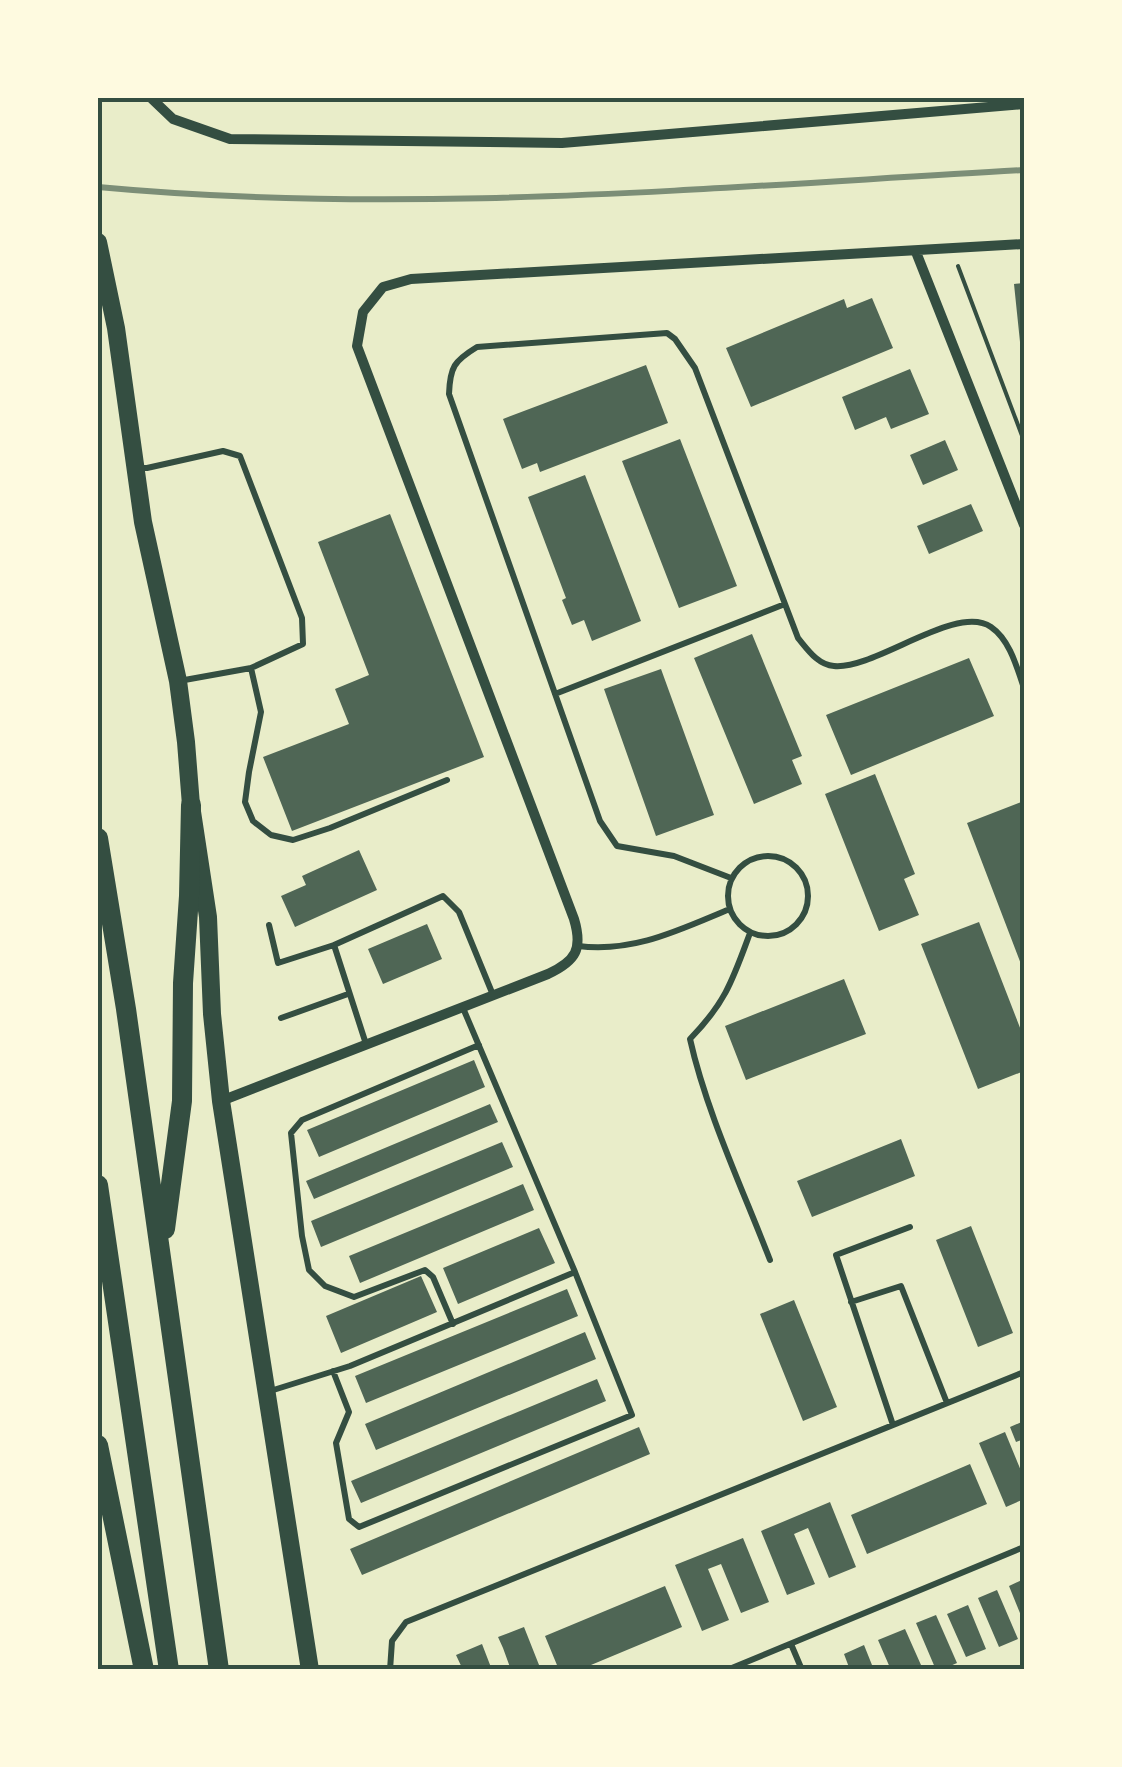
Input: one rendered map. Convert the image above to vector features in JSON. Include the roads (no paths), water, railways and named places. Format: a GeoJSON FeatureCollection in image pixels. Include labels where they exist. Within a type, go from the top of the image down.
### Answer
{"type":"FeatureCollection","features":[{"type":"Feature","properties":{"kind":"highway"},"geometry":{"type":"LineString","coordinates":[[162,1256],[182,1101],[191,805]]}},
{"type":"Feature","properties":{"kind":"highway"},"geometry":{"type":"LineString","coordinates":[[98,838],[162,1256],[219,1670]]}},
{"type":"Feature","properties":{"kind":"highway"},"geometry":{"type":"LineString","coordinates":[[98,1185],[169,1670]]}},
{"type":"Feature","properties":{"kind":"highway"},"geometry":{"type":"LineString","coordinates":[[98,1445],[144,1670]]}},
{"type":"Feature","properties":{"kind":"main road"},"geometry":{"type":"LineString","coordinates":[[98,242],[116,328],[143,522],[178,681],[208,917],[221,1102],[310,1670]]}},
{"type":"Feature","properties":{"kind":"street"},"geometry":{"type":"LineString","coordinates":[[151,98],[173,119],[230,139],[543,143],[1024,104]]}},
{"type":"Feature","properties":{"kind":"street"},"geometry":{"type":"LineString","coordinates":[[221,1102],[566,966],[577,946],[574,919],[358,346],[363,312],[383,287],[410,279],[1024,244]]}},
{"type":"Feature","properties":{"kind":"street"},"geometry":{"type":"LineString","coordinates":[[916,252],[1024,525]]}},
{"type":"Feature","properties":{"kind":"lane"},"geometry":{"type":"LineString","coordinates":[[732,878],[674,856],[617,846],[600,821],[449,394],[450,372],[460,357],[477,347],[666,333],[675,339],[695,368],[798,638],[814,658],[833,666],[855,664],[952,624],[974,622],[990,626],[1009,648],[1024,688]]}},
{"type":"Feature","properties":{"kind":"lane"},"geometry":{"type":"LineString","coordinates":[[134,467],[147,468],[223,451],[240,456],[302,618],[303,644],[252,668],[178,681]]}},
{"type":"Feature","properties":{"kind":"lane"},"geometry":{"type":"LineString","coordinates":[[555,694],[785,604]]}},
{"type":"Feature","properties":{"kind":"lane"},"geometry":{"type":"LineString","coordinates":[[252,668],[262,712],[245,802],[252,821],[271,835],[292,840],[446,780]]}},
{"type":"Feature","properties":{"kind":"lane"},"geometry":{"type":"LineString","coordinates":[[755,858],[786,860],[806,884],[804,914],[781,935],[765,937],[750,933],[737,923],[730,909],[732,878],[741,866],[755,858]]}},
{"type":"Feature","properties":{"kind":"lane"},"geometry":{"type":"LineString","coordinates":[[268,926],[278,962],[334,946],[443,896],[459,912],[493,995]]}},
{"type":"Feature","properties":{"kind":"lane"},"geometry":{"type":"LineString","coordinates":[[577,946],[611,947],[654,941],[730,909]]}},
{"type":"Feature","properties":{"kind":"lane"},"geometry":{"type":"LineString","coordinates":[[750,933],[729,988],[712,1016],[690,1038],[695,1061],[770,1260]]}},
{"type":"Feature","properties":{"kind":"lane"},"geometry":{"type":"LineString","coordinates":[[334,946],[366,1045]]}},
{"type":"Feature","properties":{"kind":"lane"},"geometry":{"type":"LineString","coordinates":[[281,1018],[348,994]]}},
{"type":"Feature","properties":{"kind":"lane"},"geometry":{"type":"LineString","coordinates":[[333,1371],[349,1412],[336,1443],[349,1519],[359,1527],[632,1415],[462,1007]]}},
{"type":"Feature","properties":{"kind":"lane"},"geometry":{"type":"LineString","coordinates":[[452,1324],[434,1277],[425,1270],[354,1297],[325,1286],[309,1270],[291,1133],[302,1120],[479,1045]]}},
{"type":"Feature","properties":{"kind":"lane"},"geometry":{"type":"LineString","coordinates":[[893,1425],[836,1256],[910,1227]]}},
{"type":"Feature","properties":{"kind":"lane"},"geometry":{"type":"LineString","coordinates":[[266,1392],[350,1366],[575,1272]]}},
{"type":"Feature","properties":{"kind":"lane"},"geometry":{"type":"LineString","coordinates":[[851,1302],[902,1286],[947,1404]]}},
{"type":"Feature","properties":{"kind":"lane"},"geometry":{"type":"LineString","coordinates":[[390,1670],[392,1641],[406,1622],[1024,1372]]}},
{"type":"Feature","properties":{"kind":"lane"},"geometry":{"type":"LineString","coordinates":[[727,1670],[1024,1547]]}},
{"type":"Feature","properties":{"kind":"lane"},"geometry":{"type":"LineString","coordinates":[[791,1644],[802,1670]]}},
{"type":"Feature","properties":{"kind":"railway"},"geometry":{"type":"LineString","coordinates":[[98,187],[329,199],[445,199],[1024,170]]}}]}
